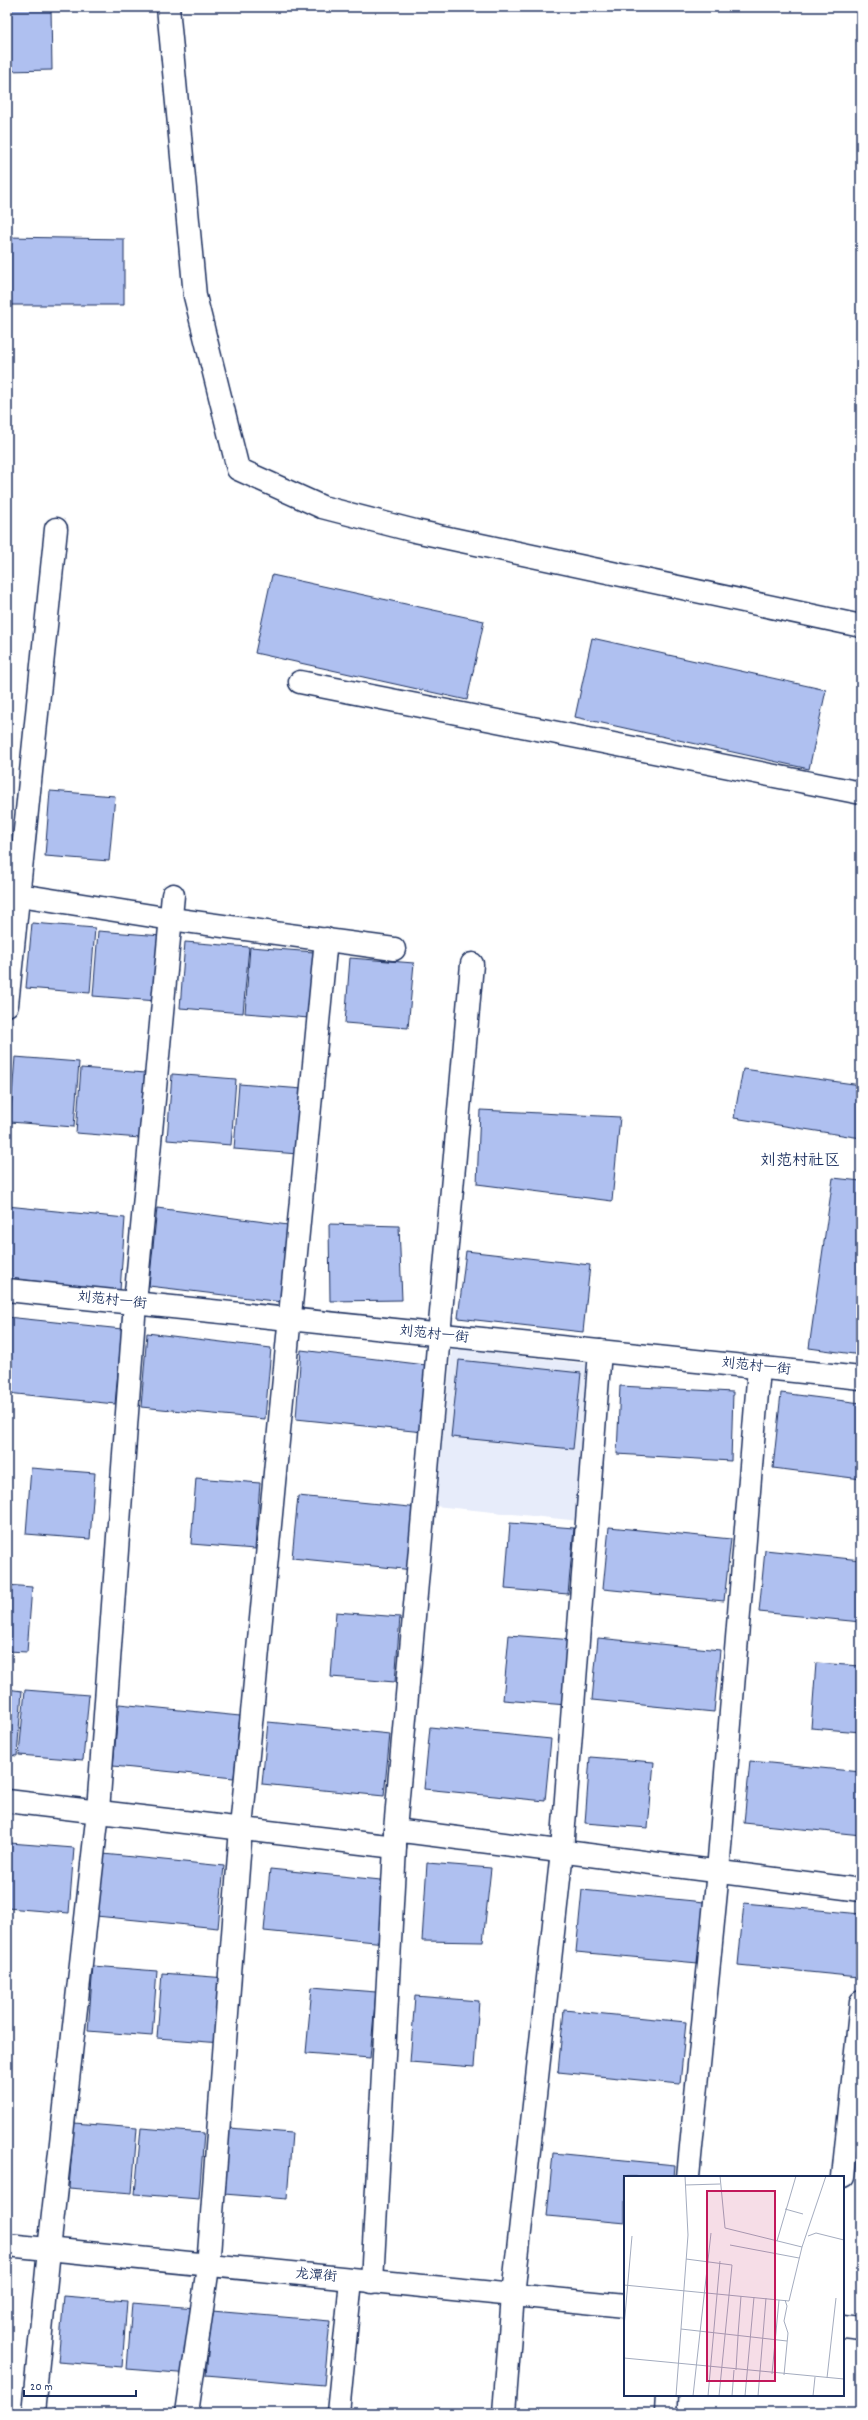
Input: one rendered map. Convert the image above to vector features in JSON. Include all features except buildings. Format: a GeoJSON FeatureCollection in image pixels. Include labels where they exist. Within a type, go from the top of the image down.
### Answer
{"type":"FeatureCollection","features":[{"type":"Feature","properties":{"kind":"street"},"geometry":{"type":"LineString","coordinates":[[168,7],[195,296],[238,469],[322,507],[414,531],[861,626]]}},
{"type":"Feature","properties":{"kind":"street"},"geometry":{"type":"LineString","coordinates":[[7,1005],[13,893],[56,529]]}},
{"type":"Feature","properties":{"kind":"street"},"geometry":{"type":"LineString","coordinates":[[300,682],[861,793]]}},
{"type":"Feature","properties":{"kind":"street"},"geometry":{"type":"LineString","coordinates":[[13,893],[171,919],[394,948]]}},
{"type":"Feature","properties":{"kind":"street"},"geometry":{"type":"LineString","coordinates":[[33,2413],[49,2250],[98,1812],[136,1303],[173,895]]}},
{"type":"Feature","properties":{"kind":"street"},"geometry":{"type":"LineString","coordinates":[[187,2413],[208,2267],[241,1828],[288,1320],[326,939]]}},
{"type":"Feature","properties":{"kind":"street"},"geometry":{"type":"LineString","coordinates":[[338,2413],[362,2281],[395,1838],[472,964]]}},
{"type":"Feature","properties":{"kind":"street","name":"刘范村一街"},"geometry":{"type":"LineString","coordinates":[[7,1290],[861,1378]]}},
{"type":"Feature","properties":{"kind":"street"},"geometry":{"type":"LineString","coordinates":[[504,2413],[513,2295],[562,1851],[600,1351]]}},
{"type":"Feature","properties":{"kind":"street"},"geometry":{"type":"LineString","coordinates":[[688,2176],[718,1871],[759,1368]]}},
{"type":"Feature","properties":{"kind":"street"},"geometry":{"type":"LineString","coordinates":[[7,1801],[241,1828],[562,1851],[861,1890]]}},
{"type":"Feature","properties":{"kind":"street"},"geometry":{"type":"LineString","coordinates":[[843,2176],[861,2002]]}},
{"type":"Feature","properties":{"kind":"street","name":"龙潭街"},"geometry":{"type":"LineString","coordinates":[[7,2246],[208,2267],[624,2306]]}},
{"type":"Feature","properties":{"kind":"street"},"geometry":{"type":"LineString","coordinates":[[844,2327],[861,2329]]}},
{"type":"Feature","properties":{"kind":"street"},"geometry":{"type":"LineString","coordinates":[[666,2413],[667,2396]]}},
{"type":"Feature","properties":{"kind":"shaded area"},"geometry":{"type":"Polygon","coordinates":[[[452,1348],[589,1364],[580,1521],[435,1506],[452,1348]]]}},
{"type":"Feature","properties":{"kind":"district","name":"刘范村社区"},"geometry":{"type":"Point","coordinates":[800,1161]}}]}
